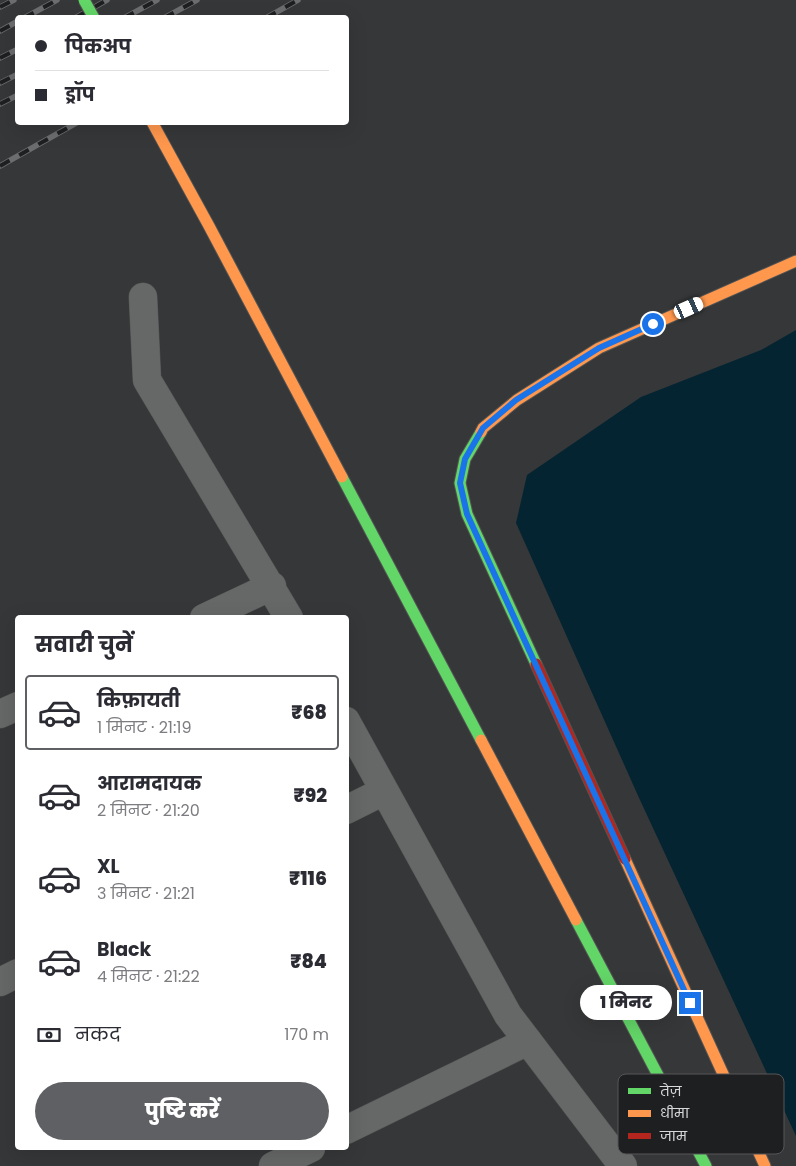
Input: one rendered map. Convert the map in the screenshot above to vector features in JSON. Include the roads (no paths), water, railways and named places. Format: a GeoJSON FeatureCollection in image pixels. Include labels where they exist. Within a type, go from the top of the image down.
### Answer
{"type":"FeatureCollection","features":[{"type":"Feature","properties":{"kind":"main road"},"geometry":{"type":"LineString","coordinates":[[84,0],[92,15]]}},
{"type":"Feature","properties":{"kind":"main road"},"geometry":{"type":"LineString","coordinates":[[154,125],[293,384],[657,1074]]}},
{"type":"Feature","properties":{"kind":"main road"},"geometry":{"type":"LineString","coordinates":[[723,1074],[467,514],[460,483],[465,459],[483,428],[516,400],[599,348],[796,261]]}},
{"type":"Feature","properties":{"kind":"main road"},"geometry":{"type":"LineString","coordinates":[[700,1154],[706,1166]]}},
{"type":"Feature","properties":{"kind":"main road"},"geometry":{"type":"LineString","coordinates":[[760,1154],[765,1166]]}},
{"type":"Feature","properties":{"kind":"street"},"geometry":{"type":"LineString","coordinates":[[143,296],[148,380],[272,586],[287,615]]}},
{"type":"Feature","properties":{"kind":"street"},"geometry":{"type":"LineString","coordinates":[[210,615],[272,586]]}},
{"type":"Feature","properties":{"kind":"street"},"geometry":{"type":"LineString","coordinates":[[0,714],[15,707]]}},
{"type":"Feature","properties":{"kind":"street"},"geometry":{"type":"LineString","coordinates":[[349,727],[508,1015],[623,1166]]}},
{"type":"Feature","properties":{"kind":"street"},"geometry":{"type":"LineString","coordinates":[[349,808],[384,791]]}},
{"type":"Feature","properties":{"kind":"street"},"geometry":{"type":"LineString","coordinates":[[0,982],[15,974]]}},
{"type":"Feature","properties":{"kind":"street"},"geometry":{"type":"LineString","coordinates":[[349,1129],[528,1041]]}},
{"type":"Feature","properties":{"kind":"street"},"geometry":{"type":"LineString","coordinates":[[273,1166],[307,1150]]}},
{"type":"Feature","properties":{"kind":"water"},"geometry":{"type":"Polygon","coordinates":[[[796,330],[796,1136],[784,1110],[784,1074],[767,1074],[640,800],[516,523],[527,475],[641,397],[761,350],[796,330]]]}},
{"type":"Feature","properties":{"kind":"railway"},"geometry":{"type":"LineString","coordinates":[[0,7],[14,0]]}},
{"type":"Feature","properties":{"kind":"railway"},"geometry":{"type":"LineString","coordinates":[[30,15],[57,0]]}},
{"type":"Feature","properties":{"kind":"railway"},"geometry":{"type":"LineString","coordinates":[[80,15],[107,0]]}},
{"type":"Feature","properties":{"kind":"railway"},"geometry":{"type":"LineString","coordinates":[[130,15],[157,0]]}},
{"type":"Feature","properties":{"kind":"railway"},"geometry":{"type":"LineString","coordinates":[[170,15],[197,0]]}},
{"type":"Feature","properties":{"kind":"railway"},"geometry":{"type":"LineString","coordinates":[[271,15],[298,0]]}},
{"type":"Feature","properties":{"kind":"railway"},"geometry":{"type":"LineString","coordinates":[[0,31],[15,23]]}},
{"type":"Feature","properties":{"kind":"railway"},"geometry":{"type":"LineString","coordinates":[[0,58],[15,50]]}},
{"type":"Feature","properties":{"kind":"railway"},"geometry":{"type":"LineString","coordinates":[[0,83],[15,76]]}},
{"type":"Feature","properties":{"kind":"railway"},"geometry":{"type":"LineString","coordinates":[[0,104],[15,96]]}},
{"type":"Feature","properties":{"kind":"railway"},"geometry":{"type":"LineString","coordinates":[[0,166],[73,125]]}}]}
